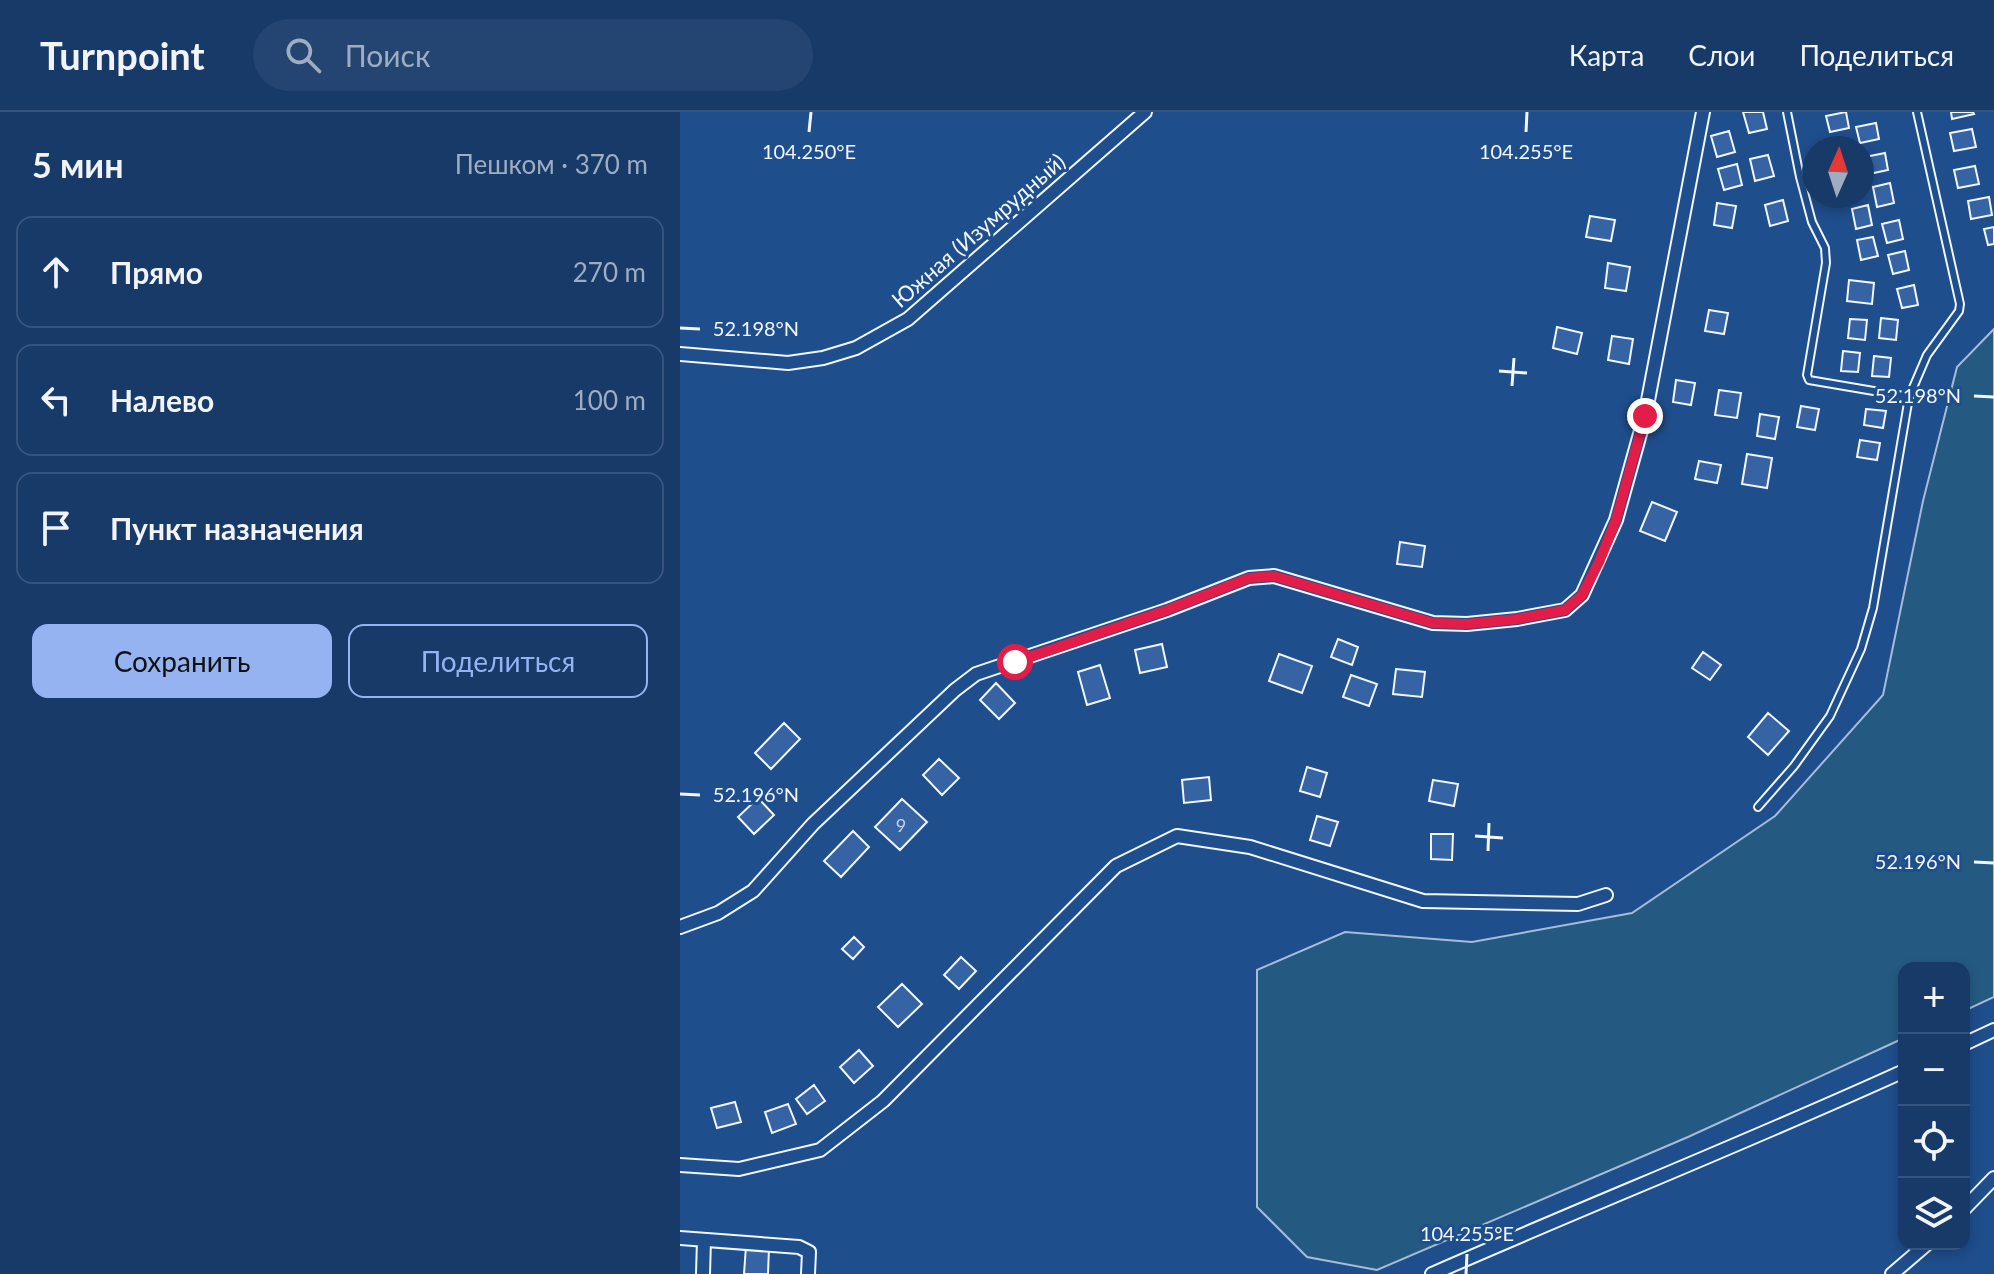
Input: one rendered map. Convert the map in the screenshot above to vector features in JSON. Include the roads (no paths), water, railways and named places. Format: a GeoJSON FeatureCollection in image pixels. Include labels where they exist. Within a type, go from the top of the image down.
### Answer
{"type":"FeatureCollection","features":[{"type":"Feature","properties":{"kind":"street","name":"Южная (Изумрудный)"},"geometry":{"type":"LineString","coordinates":[[680,354],[788,363],[823,358],[856,348],[908,319],[1145,112]]}},
{"type":"Feature","properties":{"kind":"street"},"geometry":{"type":"LineString","coordinates":[[680,927],[718,913],[753,891],[813,824],[955,690],[976,674],[1167,610],[1249,578],[1274,576],[1433,623],[1479,623],[1565,610],[1582,595],[1599,562],[1616,520],[1645,416],[1703,112]]}},
{"type":"Feature","properties":{"kind":"street"},"geometry":{"type":"LineString","coordinates":[[680,1165],[739,1169],[820,1150],[883,1101],[1116,866],[1177,836],[1250,847],[1423,901],[1578,904],[1606,895]]}},
{"type":"Feature","properties":{"kind":"street"},"geometry":{"type":"LineString","coordinates":[[1970,1041],[1994,1030]]}},
{"type":"Feature","properties":{"kind":"street"},"geometry":{"type":"LineString","coordinates":[[1432,1274],[1624,1190],[1774,1130],[1898,1074]]}},
{"type":"Feature","properties":{"kind":"street"},"geometry":{"type":"LineString","coordinates":[[1970,1203],[1994,1178]]}},
{"type":"Feature","properties":{"kind":"street"},"geometry":{"type":"LineString","coordinates":[[680,1238],[799,1247],[809,1252],[808,1274]]}},
{"type":"Feature","properties":{"kind":"street"},"geometry":{"type":"LineString","coordinates":[[703,1274],[704,1240]]}},
{"type":"Feature","properties":{"kind":"street"},"geometry":{"type":"LineString","coordinates":[[1892,1274],[1920,1250]]}},
{"type":"Feature","properties":{"kind":"lane"},"geometry":{"type":"LineString","coordinates":[[1787,112],[1812,222],[1825,248],[1826,263],[1807,375],[1809,380],[1909,397]]}},
{"type":"Feature","properties":{"kind":"lane"},"geometry":{"type":"LineString","coordinates":[[1758,807],[1794,766],[1830,716],[1861,649],[1873,608],[1909,397],[1927,355],[1959,311],[1960,304],[1917,112]]}}]}
